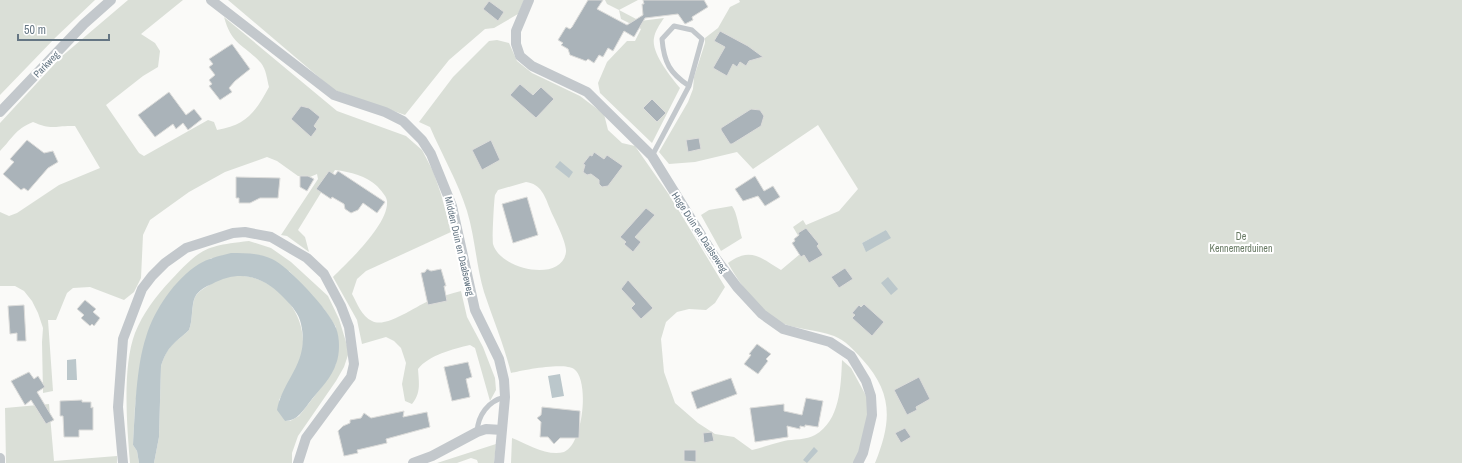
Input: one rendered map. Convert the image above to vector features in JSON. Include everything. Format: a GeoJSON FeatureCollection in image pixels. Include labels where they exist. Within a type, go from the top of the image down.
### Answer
{"type":"FeatureCollection","features":[{"type":"Feature","properties":{"kind":"street","name":"Parkweg"},"geometry":{"type":"LineString","coordinates":[[0,112],[84,24],[111,0]]}},
{"type":"Feature","properties":{"kind":"street","name":"Midden Duin en Daalseweg"},"geometry":{"type":"LineString","coordinates":[[211,0],[334,95],[385,112],[403,121],[422,140],[431,154],[452,206],[469,289],[475,310],[499,359],[504,380],[505,397],[499,463]]}},
{"type":"Feature","properties":{"kind":"street","name":"Hoge Duin en Daalseweg"},"geometry":{"type":"LineString","coordinates":[[529,0],[516,31],[516,44],[520,56],[532,66],[587,92],[652,156],[714,256],[754,307],[783,330],[830,342],[851,356],[866,380],[870,396],[872,415],[863,453],[858,463]]}},
{"type":"Feature","properties":{"kind":"street"},"geometry":{"type":"LineString","coordinates":[[123,463],[118,407],[123,339],[142,289],[165,263],[186,248],[221,236],[245,232],[271,237],[307,258],[324,274],[341,306],[349,327],[354,364],[351,377],[306,438],[298,463]]}},
{"type":"Feature","properties":{"kind":"street"},"geometry":{"type":"LineString","coordinates":[[413,463],[432,456],[477,432],[486,429],[502,430]]}},
{"type":"Feature","properties":{"kind":"street"},"geometry":{"type":"LineString","coordinates":[[0,458],[0,463]]}},
{"type":"Feature","properties":{"kind":"lane"},"geometry":{"type":"LineString","coordinates":[[652,156],[689,86],[702,39],[692,30],[674,26],[662,39],[663,56],[675,76],[689,86]]}},
{"type":"Feature","properties":{"kind":"lane"},"geometry":{"type":"LineString","coordinates":[[477,432],[478,420],[484,411],[494,400],[505,397]]}},
{"type":"Feature","properties":{"kind":"green space"},"geometry":{"type":"Polygon","coordinates":[[[0,0],[95,0],[56,37],[0,95],[0,0]]]}},
{"type":"Feature","properties":{"kind":"green space"},"geometry":{"type":"Polygon","coordinates":[[[128,0],[183,0],[141,34],[155,43],[160,51],[158,67],[143,76],[106,105],[139,153],[144,156],[208,120],[214,122],[217,130],[236,125],[249,116],[260,103],[269,87],[263,65],[239,44],[227,27],[224,17],[337,111],[406,136],[422,150],[433,171],[451,232],[366,271],[357,279],[352,294],[365,316],[368,319],[378,323],[393,319],[431,300],[461,291],[467,317],[483,347],[495,378],[496,390],[490,401],[475,348],[470,345],[442,353],[423,364],[418,369],[419,388],[417,396],[412,404],[405,401],[402,384],[406,363],[401,348],[394,341],[386,337],[362,344],[357,320],[333,277],[375,231],[386,210],[386,197],[377,186],[363,177],[352,173],[335,170],[298,230],[305,237],[309,252],[287,236],[281,235],[318,179],[317,174],[310,177],[298,176],[277,161],[267,157],[225,172],[189,192],[150,220],[143,235],[141,278],[134,292],[124,300],[90,287],[73,288],[67,293],[56,320],[48,320],[53,391],[43,393],[43,328],[38,313],[32,301],[24,291],[15,286],[0,286],[0,212],[9,216],[17,213],[59,185],[100,168],[75,126],[50,127],[33,122],[18,131],[0,151],[0,123],[61,57],[128,0]]]}},
{"type":"Feature","properties":{"kind":"green space"},"geometry":{"type":"Polygon","coordinates":[[[228,0],[524,0],[518,14],[494,28],[485,29],[449,60],[405,115],[334,90],[228,0]]]}},
{"type":"Feature","properties":{"kind":"green space"},"geometry":{"type":"Polygon","coordinates":[[[605,0],[638,0],[619,10],[607,4],[605,0]]]}},
{"type":"Feature","properties":{"kind":"green space","name":"De Kennemerduinen"},"geometry":{"type":"Polygon","coordinates":[[[739,0],[1462,0],[1462,463],[875,463],[881,448],[887,421],[884,396],[880,384],[872,372],[862,359],[846,343],[838,338],[784,324],[770,316],[749,295],[728,263],[736,258],[749,255],[761,258],[781,270],[806,249],[793,227],[803,220],[806,225],[839,211],[858,189],[818,125],[753,169],[737,152],[695,162],[669,164],[659,152],[688,102],[693,89],[694,77],[705,43],[705,38],[718,28],[730,7],[740,2],[739,0]],[[887,230],[862,243],[867,251],[887,230]]]}},
{"type":"Feature","properties":{"kind":"green space"},"geometry":{"type":"Polygon","coordinates":[[[619,10],[640,21],[664,18],[655,33],[654,44],[662,64],[680,88],[652,143],[600,93],[598,83],[607,62],[627,41],[635,41],[641,29],[621,19],[619,10]]]}},
{"type":"Feature","properties":{"kind":"green space"},"geometry":{"type":"Polygon","coordinates":[[[497,40],[509,43],[517,61],[532,73],[580,96],[604,114],[608,130],[622,143],[635,146],[670,196],[725,287],[715,303],[706,310],[689,309],[677,312],[666,322],[661,339],[664,372],[675,403],[698,423],[715,434],[734,437],[752,450],[784,441],[808,438],[823,429],[830,421],[834,412],[840,391],[842,360],[851,368],[870,403],[857,463],[511,463],[512,438],[551,453],[564,452],[571,447],[580,426],[583,398],[579,375],[574,369],[569,367],[543,367],[511,373],[502,342],[484,292],[470,221],[463,200],[455,179],[430,127],[419,122],[453,77],[489,41],[497,40]],[[526,182],[498,190],[495,195],[493,244],[498,253],[507,261],[518,266],[543,270],[554,267],[562,262],[566,248],[542,191],[531,183],[526,182]]]}},
{"type":"Feature","properties":{"kind":"green space"},"geometry":{"type":"Polygon","coordinates":[[[732,206],[737,216],[742,238],[721,251],[701,215],[709,210],[732,206]]]}},
{"type":"Feature","properties":{"kind":"green space"},"geometry":{"type":"Polygon","coordinates":[[[249,241],[271,248],[291,262],[328,296],[339,319],[349,352],[344,367],[298,436],[292,453],[292,463],[154,463],[159,437],[161,366],[169,349],[189,330],[195,297],[201,290],[214,282],[230,277],[246,276],[261,280],[275,288],[287,299],[296,313],[301,328],[303,345],[298,367],[279,400],[285,421],[290,421],[299,416],[320,389],[336,364],[336,327],[324,309],[289,271],[211,258],[140,369],[135,406],[133,445],[137,451],[139,463],[130,463],[126,397],[128,362],[135,333],[142,319],[150,305],[165,286],[197,255],[213,247],[249,241]]]}},
{"type":"Feature","properties":{"kind":"green space"},"geometry":{"type":"Polygon","coordinates":[[[49,404],[54,461],[117,456],[117,463],[6,463],[5,408],[49,404]]]}},
{"type":"Feature","properties":{"kind":"green space"},"geometry":{"type":"Polygon","coordinates":[[[496,444],[494,463],[478,463],[477,460],[471,458],[457,463],[437,463],[496,444]]]}},
{"type":"Feature","properties":{"kind":"shaded area"},"geometry":{"type":"Polygon","coordinates":[[[560,161],[573,172],[569,178],[555,167],[560,161]]]}},
{"type":"Feature","properties":{"kind":"shaded area"},"geometry":{"type":"Polygon","coordinates":[[[886,230],[891,238],[866,252],[862,243],[886,230]]]}},
{"type":"Feature","properties":{"kind":"shaded area"},"geometry":{"type":"Polygon","coordinates":[[[231,253],[257,254],[279,263],[298,279],[326,311],[336,328],[339,341],[339,351],[332,374],[297,417],[285,421],[277,410],[280,399],[295,370],[302,349],[303,338],[300,320],[290,304],[277,291],[260,280],[242,276],[222,279],[207,286],[196,295],[189,330],[172,345],[166,353],[161,366],[159,437],[154,463],[139,463],[137,451],[133,445],[135,405],[140,362],[146,337],[154,316],[166,296],[190,270],[215,257],[231,253]]]}},
{"type":"Feature","properties":{"kind":"shaded area"},"geometry":{"type":"Polygon","coordinates":[[[888,277],[898,289],[891,295],[881,283],[888,277]]]}},
{"type":"Feature","properties":{"kind":"shaded area"},"geometry":{"type":"Polygon","coordinates":[[[76,359],[77,380],[67,380],[67,360],[76,359]]]}},
{"type":"Feature","properties":{"kind":"shaded area"},"geometry":{"type":"Polygon","coordinates":[[[560,374],[564,396],[552,398],[548,376],[560,374]]]}},
{"type":"Feature","properties":{"kind":"shaded area"},"geometry":{"type":"Polygon","coordinates":[[[814,447],[818,451],[807,463],[803,460],[814,447]]]}},
{"type":"Feature","properties":{"kind":"building"},"geometry":{"type":"Polygon","coordinates":[[[588,0],[603,0],[597,9],[627,25],[643,15],[643,0],[704,0],[708,7],[692,17],[693,20],[685,24],[678,14],[645,18],[634,37],[624,31],[613,51],[608,48],[603,57],[599,55],[594,63],[588,59],[586,61],[570,55],[568,49],[561,45],[563,43],[558,40],[566,27],[570,29],[572,27],[588,0]]]}},
{"type":"Feature","properties":{"kind":"building"},"geometry":{"type":"Polygon","coordinates":[[[489,1],[504,12],[498,21],[483,9],[489,1]]]}},
{"type":"Feature","properties":{"kind":"building"},"geometry":{"type":"Polygon","coordinates":[[[720,31],[748,46],[763,57],[749,61],[746,66],[740,62],[737,67],[733,64],[727,76],[713,68],[725,47],[714,41],[720,31]]]}},
{"type":"Feature","properties":{"kind":"building"},"geometry":{"type":"Polygon","coordinates":[[[232,44],[250,69],[229,88],[232,92],[220,100],[209,86],[212,84],[209,80],[215,75],[209,67],[213,64],[209,59],[232,44]]]}},
{"type":"Feature","properties":{"kind":"building"},"geometry":{"type":"Polygon","coordinates":[[[520,84],[533,95],[541,87],[554,99],[536,118],[510,95],[520,84]]]}},
{"type":"Feature","properties":{"kind":"building"},"geometry":{"type":"Polygon","coordinates":[[[169,92],[186,115],[194,109],[202,119],[188,130],[183,123],[176,129],[173,124],[155,137],[138,115],[169,92]]]}},
{"type":"Feature","properties":{"kind":"building"},"geometry":{"type":"Polygon","coordinates":[[[652,99],[666,113],[657,122],[643,108],[652,99]]]}},
{"type":"Feature","properties":{"kind":"building"},"geometry":{"type":"Polygon","coordinates":[[[301,106],[309,108],[320,117],[314,126],[317,129],[311,137],[291,119],[301,106]]]}},
{"type":"Feature","properties":{"kind":"building"},"geometry":{"type":"Polygon","coordinates":[[[751,109],[760,110],[764,116],[761,126],[730,144],[721,128],[751,109]]]}},
{"type":"Feature","properties":{"kind":"building"},"geometry":{"type":"Polygon","coordinates":[[[699,138],[701,149],[688,152],[686,140],[699,138]]]}},
{"type":"Feature","properties":{"kind":"building"},"geometry":{"type":"Polygon","coordinates":[[[27,140],[44,153],[53,151],[58,162],[48,168],[28,191],[24,188],[21,190],[3,174],[14,162],[10,159],[27,140]]]}},
{"type":"Feature","properties":{"kind":"building"},"geometry":{"type":"Polygon","coordinates":[[[491,140],[500,160],[482,170],[472,150],[491,140]]]}},
{"type":"Feature","properties":{"kind":"building"},"geometry":{"type":"Polygon","coordinates":[[[594,152],[604,159],[607,155],[623,166],[608,186],[602,187],[599,184],[599,180],[591,174],[587,175],[583,172],[585,165],[583,164],[590,155],[592,156],[594,152]]]}},
{"type":"Feature","properties":{"kind":"building"},"geometry":{"type":"Polygon","coordinates":[[[329,171],[335,175],[338,171],[385,202],[377,213],[363,203],[358,210],[351,213],[345,209],[344,204],[332,197],[331,199],[316,189],[329,171]]]}},
{"type":"Feature","properties":{"kind":"building"},"geometry":{"type":"Polygon","coordinates":[[[300,176],[308,176],[314,179],[307,191],[300,187],[300,176]]]}},
{"type":"Feature","properties":{"kind":"building"},"geometry":{"type":"Polygon","coordinates":[[[755,176],[764,191],[773,186],[780,197],[765,206],[758,196],[743,201],[735,189],[755,176]]]}},
{"type":"Feature","properties":{"kind":"building"},"geometry":{"type":"Polygon","coordinates":[[[236,177],[280,178],[278,198],[260,198],[250,203],[239,203],[239,198],[236,198],[236,177]]]}},
{"type":"Feature","properties":{"kind":"building"},"geometry":{"type":"Polygon","coordinates":[[[527,197],[538,235],[513,243],[502,204],[527,197]]]}},
{"type":"Feature","properties":{"kind":"building"},"geometry":{"type":"Polygon","coordinates":[[[646,208],[655,215],[635,237],[641,242],[633,252],[624,244],[626,242],[620,237],[646,208]]]}},
{"type":"Feature","properties":{"kind":"building"},"geometry":{"type":"Polygon","coordinates":[[[806,228],[819,244],[817,246],[823,255],[809,263],[804,255],[801,257],[792,243],[799,235],[798,233],[806,228]]]}},
{"type":"Feature","properties":{"kind":"building"},"geometry":{"type":"Polygon","coordinates":[[[845,268],[853,279],[839,288],[831,277],[845,268]]]}},
{"type":"Feature","properties":{"kind":"building"},"geometry":{"type":"Polygon","coordinates":[[[427,269],[431,271],[441,269],[446,286],[444,286],[447,301],[428,305],[421,273],[425,272],[427,269]]]}},
{"type":"Feature","properties":{"kind":"building"},"geometry":{"type":"Polygon","coordinates":[[[628,280],[653,308],[641,319],[631,308],[635,304],[621,289],[628,280]]]}},
{"type":"Feature","properties":{"kind":"building"},"geometry":{"type":"Polygon","coordinates":[[[85,300],[96,309],[93,312],[100,318],[94,326],[92,324],[90,326],[81,318],[84,315],[77,309],[85,300]]]}},
{"type":"Feature","properties":{"kind":"building"},"geometry":{"type":"Polygon","coordinates":[[[864,304],[884,322],[872,336],[852,318],[855,315],[852,313],[859,305],[861,307],[864,304]]]}},
{"type":"Feature","properties":{"kind":"building"},"geometry":{"type":"Polygon","coordinates":[[[24,305],[26,341],[17,341],[17,333],[10,334],[8,306],[24,305]]]}},
{"type":"Feature","properties":{"kind":"building"},"geometry":{"type":"Polygon","coordinates":[[[757,344],[771,354],[766,359],[768,361],[758,374],[744,364],[751,355],[749,354],[757,344]]]}},
{"type":"Feature","properties":{"kind":"building"},"geometry":{"type":"Polygon","coordinates":[[[468,362],[472,377],[466,379],[470,397],[452,401],[444,367],[468,362]]]}},
{"type":"Feature","properties":{"kind":"building"},"geometry":{"type":"Polygon","coordinates":[[[29,372],[34,379],[38,376],[45,387],[37,392],[54,420],[46,424],[31,400],[25,405],[11,381],[29,372]]]}},
{"type":"Feature","properties":{"kind":"building"},"geometry":{"type":"Polygon","coordinates":[[[919,377],[930,399],[916,407],[917,410],[907,415],[894,390],[919,377]]]}},
{"type":"Feature","properties":{"kind":"building"},"geometry":{"type":"Polygon","coordinates":[[[731,378],[737,394],[697,409],[691,392],[731,378]]]}},
{"type":"Feature","properties":{"kind":"building"},"geometry":{"type":"Polygon","coordinates":[[[806,398],[823,401],[818,427],[805,425],[805,427],[800,426],[800,429],[787,426],[788,437],[755,442],[750,408],[784,404],[784,411],[802,415],[806,398]]]}},
{"type":"Feature","properties":{"kind":"building"},"geometry":{"type":"Polygon","coordinates":[[[82,400],[82,402],[91,402],[91,408],[93,407],[93,430],[79,430],[79,437],[64,437],[63,416],[60,416],[60,401],[82,400]]]}},
{"type":"Feature","properties":{"kind":"building"},"geometry":{"type":"Polygon","coordinates":[[[542,407],[580,411],[579,438],[560,438],[554,444],[548,437],[540,437],[541,422],[537,418],[541,415],[542,407]]]}},
{"type":"Feature","properties":{"kind":"building"},"geometry":{"type":"Polygon","coordinates":[[[404,411],[403,417],[427,412],[430,427],[386,439],[387,443],[357,450],[358,453],[344,456],[338,431],[343,426],[350,423],[350,420],[361,418],[364,413],[371,418],[404,411]]]}},
{"type":"Feature","properties":{"kind":"building"},"geometry":{"type":"Polygon","coordinates":[[[905,428],[911,437],[901,443],[895,433],[905,428]]]}},
{"type":"Feature","properties":{"kind":"building"},"geometry":{"type":"Polygon","coordinates":[[[712,432],[714,441],[704,443],[703,433],[712,432]]]}},
{"type":"Feature","properties":{"kind":"building"},"geometry":{"type":"Polygon","coordinates":[[[684,450],[696,450],[696,462],[684,461],[684,450]]]}}]}
